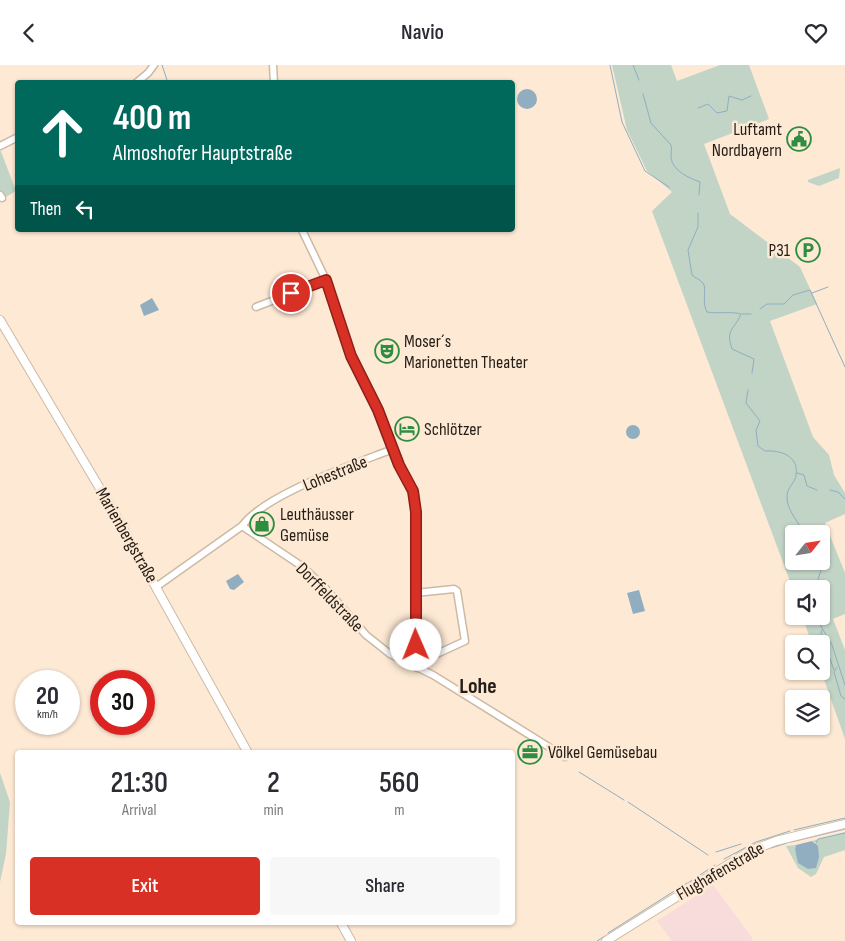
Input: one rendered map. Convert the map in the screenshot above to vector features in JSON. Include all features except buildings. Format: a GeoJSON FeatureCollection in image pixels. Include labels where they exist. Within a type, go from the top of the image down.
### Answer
{"type":"FeatureCollection","features":[{"type":"Feature","properties":{"kind":"main road","name":"Marienbergstraße"},"geometry":{"type":"LineString","coordinates":[[0,320],[156,587],[246,750]]}},
{"type":"Feature","properties":{"kind":"main road","name":"Flughafenstraße"},"geometry":{"type":"LineString","coordinates":[[606,941],[750,851],[776,841],[845,824]]}},
{"type":"Feature","properties":{"kind":"main road"},"geometry":{"type":"LineString","coordinates":[[342,925],[352,941]]}},
{"type":"Feature","properties":{"kind":"street"},"geometry":{"type":"LineString","coordinates":[[139,80],[154,65]]}},
{"type":"Feature","properties":{"kind":"street"},"geometry":{"type":"LineString","coordinates":[[273,65],[274,80]]}},
{"type":"Feature","properties":{"kind":"street"},"geometry":{"type":"LineString","coordinates":[[0,146],[15,138]]}},
{"type":"Feature","properties":{"kind":"street"},"geometry":{"type":"LineString","coordinates":[[303,232],[326,280],[351,356],[378,410],[415,500],[415,593],[417,666],[464,641],[457,591],[454,589],[415,593]]}},
{"type":"Feature","properties":{"kind":"street"},"geometry":{"type":"LineString","coordinates":[[256,307],[326,280]]}},
{"type":"Feature","properties":{"kind":"street","name":"Lohestraße"},"geometry":{"type":"LineString","coordinates":[[156,587],[242,525],[253,514],[308,483],[393,449]]}},
{"type":"Feature","properties":{"kind":"street","name":"Dorffeldstraße"},"geometry":{"type":"LineString","coordinates":[[242,525],[271,543],[315,578],[374,642],[394,657],[417,666],[440,679],[565,757]]}},
{"type":"Feature","properties":{"kind":"shaded area"},"geometry":{"type":"Polygon","coordinates":[[[713,885],[753,939],[751,941],[672,941],[657,921],[713,885]]]}},
{"type":"Feature","properties":{"kind":"green space"},"geometry":{"type":"Polygon","coordinates":[[[612,65],[671,65],[677,81],[720,65],[749,65],[769,119],[704,144],[730,214],[800,267],[817,304],[770,321],[813,437],[829,455],[834,475],[845,493],[845,514],[825,523],[826,525],[785,525],[785,568],[652,211],[672,192],[647,171],[627,130],[612,65]]]}},
{"type":"Feature","properties":{"kind":"green space"},"geometry":{"type":"Polygon","coordinates":[[[0,149],[15,192],[4,198],[0,192],[0,149]]]}},
{"type":"Feature","properties":{"kind":"green space"},"geometry":{"type":"Polygon","coordinates":[[[840,168],[839,178],[819,186],[808,182],[808,180],[840,168]]]}},
{"type":"Feature","properties":{"kind":"green space"},"geometry":{"type":"Polygon","coordinates":[[[830,536],[845,573],[845,614],[833,619],[845,650],[845,739],[830,696],[830,690],[828,690],[824,680],[830,680],[830,635],[809,635],[805,625],[830,625],[830,580],[790,580],[786,570],[830,570],[830,536]]]}},
{"type":"Feature","properties":{"kind":"green space"},"geometry":{"type":"Polygon","coordinates":[[[0,773],[10,802],[6,854],[0,882],[0,773]]]}},
{"type":"Feature","properties":{"kind":"green space"},"geometry":{"type":"Polygon","coordinates":[[[845,832],[845,850],[824,857],[816,874],[811,877],[798,868],[786,846],[796,845],[795,849],[799,861],[816,843],[812,841],[845,832]]]}},
{"type":"Feature","properties":{"kind":"water"},"geometry":{"type":"Polygon","coordinates":[[[527,89],[534,92],[537,99],[534,106],[527,109],[520,106],[517,99],[520,92],[527,89]]]}},
{"type":"Feature","properties":{"kind":"water"},"geometry":{"type":"Polygon","coordinates":[[[152,298],[159,310],[144,316],[140,305],[152,298]]]}},
{"type":"Feature","properties":{"kind":"water"},"geometry":{"type":"Polygon","coordinates":[[[630,425],[636,425],[640,432],[636,439],[630,439],[626,435],[626,429],[630,425]]]}},
{"type":"Feature","properties":{"kind":"water"},"geometry":{"type":"Polygon","coordinates":[[[238,574],[244,582],[234,590],[230,589],[226,581],[238,574]]]}},
{"type":"Feature","properties":{"kind":"water"},"geometry":{"type":"Polygon","coordinates":[[[639,590],[645,611],[633,614],[627,593],[639,590]]]}},
{"type":"Feature","properties":{"kind":"water"},"geometry":{"type":"Polygon","coordinates":[[[812,841],[818,846],[819,857],[816,868],[808,869],[798,863],[795,849],[796,845],[812,841]]]}},
{"type":"Feature","properties":{"kind":"waterway"},"geometry":{"type":"LineString","coordinates":[[162,65],[167,80]]}},
{"type":"Feature","properties":{"kind":"waterway"},"geometry":{"type":"LineString","coordinates":[[610,65],[622,122],[645,171],[669,187]]}},
{"type":"Feature","properties":{"kind":"waterway"},"geometry":{"type":"LineString","coordinates":[[633,65],[639,80]]}},
{"type":"Feature","properties":{"kind":"waterway"},"geometry":{"type":"LineString","coordinates":[[643,94],[651,123],[671,145],[672,163],[682,173],[700,182],[699,195]]}},
{"type":"Feature","properties":{"kind":"waterway"},"geometry":{"type":"LineString","coordinates":[[698,108],[708,104],[717,113],[727,111],[729,96],[742,100],[751,96]]}},
{"type":"Feature","properties":{"kind":"waterway"},"geometry":{"type":"LineString","coordinates":[[698,213],[698,227],[688,250],[692,275],[704,284],[705,308],[707,312],[741,314],[730,333],[730,342],[732,349],[754,359],[752,373]]}},
{"type":"Feature","properties":{"kind":"waterway"},"geometry":{"type":"LineString","coordinates":[[812,293],[828,287]]}},
{"type":"Feature","properties":{"kind":"waterway"},"geometry":{"type":"LineString","coordinates":[[760,309],[767,304],[784,304],[793,295],[810,290],[845,367]]}},
{"type":"Feature","properties":{"kind":"waterway"},"geometry":{"type":"LineString","coordinates":[[742,314],[751,314]]}},
{"type":"Feature","properties":{"kind":"waterway"},"geometry":{"type":"LineString","coordinates":[[748,390],[746,403],[760,421],[756,430],[758,446],[765,451],[788,455],[795,463],[796,478],[788,490],[787,501],[800,525]]}},
{"type":"Feature","properties":{"kind":"waterway"},"geometry":{"type":"LineString","coordinates":[[797,473],[804,475],[807,486],[817,490]]}},
{"type":"Feature","properties":{"kind":"waterway"},"geometry":{"type":"LineString","coordinates":[[830,490],[838,492],[845,499]]}},
{"type":"Feature","properties":{"kind":"waterway"},"geometry":{"type":"LineString","coordinates":[[818,580],[821,570]]}},
{"type":"Feature","properties":{"kind":"waterway"},"geometry":{"type":"LineString","coordinates":[[820,625],[832,645],[845,685]]}},
{"type":"Feature","properties":{"kind":"waterway"},"geometry":{"type":"LineString","coordinates":[[822,630],[821,634],[834,670]]}},
{"type":"Feature","properties":{"kind":"waterway"},"geometry":{"type":"LineString","coordinates":[[837,667],[834,672],[841,696],[845,699]]}},
{"type":"Feature","properties":{"kind":"waterway"},"geometry":{"type":"LineString","coordinates":[[579,772],[624,800]]}},
{"type":"Feature","properties":{"kind":"waterway"},"geometry":{"type":"LineString","coordinates":[[628,802],[708,855]]}},
{"type":"Feature","properties":{"kind":"waterway"},"geometry":{"type":"LineString","coordinates":[[794,830],[845,818]]}},
{"type":"Feature","properties":{"kind":"waterway"},"geometry":{"type":"LineString","coordinates":[[791,842],[845,829]]}},
{"type":"Feature","properties":{"kind":"waterway"},"geometry":{"type":"LineString","coordinates":[[724,859],[756,842],[790,831]]}},
{"type":"Feature","properties":{"kind":"waterway"},"geometry":{"type":"LineString","coordinates":[[816,843],[818,839],[845,833]]}},
{"type":"Feature","properties":{"kind":"waterway"},"geometry":{"type":"LineString","coordinates":[[771,848],[787,843]]}},
{"type":"Feature","properties":{"kind":"waterway"},"geometry":{"type":"LineString","coordinates":[[716,852],[741,844]]}},
{"type":"Feature","properties":{"kind":"waterway"},"geometry":{"type":"LineString","coordinates":[[757,853],[769,848]]}},
{"type":"Feature","properties":{"kind":"waterway"},"geometry":{"type":"LineString","coordinates":[[742,861],[754,855]]}},
{"type":"Feature","properties":{"kind":"waterway"},"geometry":{"type":"LineString","coordinates":[[688,883],[715,865]]}},
{"type":"Feature","properties":{"kind":"waterway"},"geometry":{"type":"LineString","coordinates":[[706,883],[725,871]]}},
{"type":"Feature","properties":{"kind":"waterway"},"geometry":{"type":"LineString","coordinates":[[608,933],[687,883]]}},
{"type":"Feature","properties":{"kind":"waterway"},"geometry":{"type":"LineString","coordinates":[[597,941],[605,936]]}},
{"type":"Feature","properties":{"kind":"place","name":"Luftamt Nordbayern"},"geometry":{"type":"Point","coordinates":[799,139]}},
{"type":"Feature","properties":{"kind":"place","name":"P31"},"geometry":{"type":"Point","coordinates":[808,250]}},
{"type":"Feature","properties":{"kind":"place","name":"Moser´s Marionetten Theater"},"geometry":{"type":"Point","coordinates":[387,351]}},
{"type":"Feature","properties":{"kind":"place","name":"Schlötzer"},"geometry":{"type":"Point","coordinates":[407,429]}},
{"type":"Feature","properties":{"kind":"place","name":"Leuthäusser Gemüse"},"geometry":{"type":"Point","coordinates":[262,524]}},
{"type":"Feature","properties":{"kind":"place","name":"Völkel Gemüsebau"},"geometry":{"type":"Point","coordinates":[530,752]}},
{"type":"Feature","properties":{"kind":"district","name":"Lohe"},"geometry":{"type":"Point","coordinates":[478,685]}},
{"type":"Feature","properties":{"kind":"route"},"geometry":{"type":"LineString","coordinates":[[291,293],[326,280],[351,356],[362,382],[378,410],[399,465],[413,491],[416,512],[416,645]]}}]}
